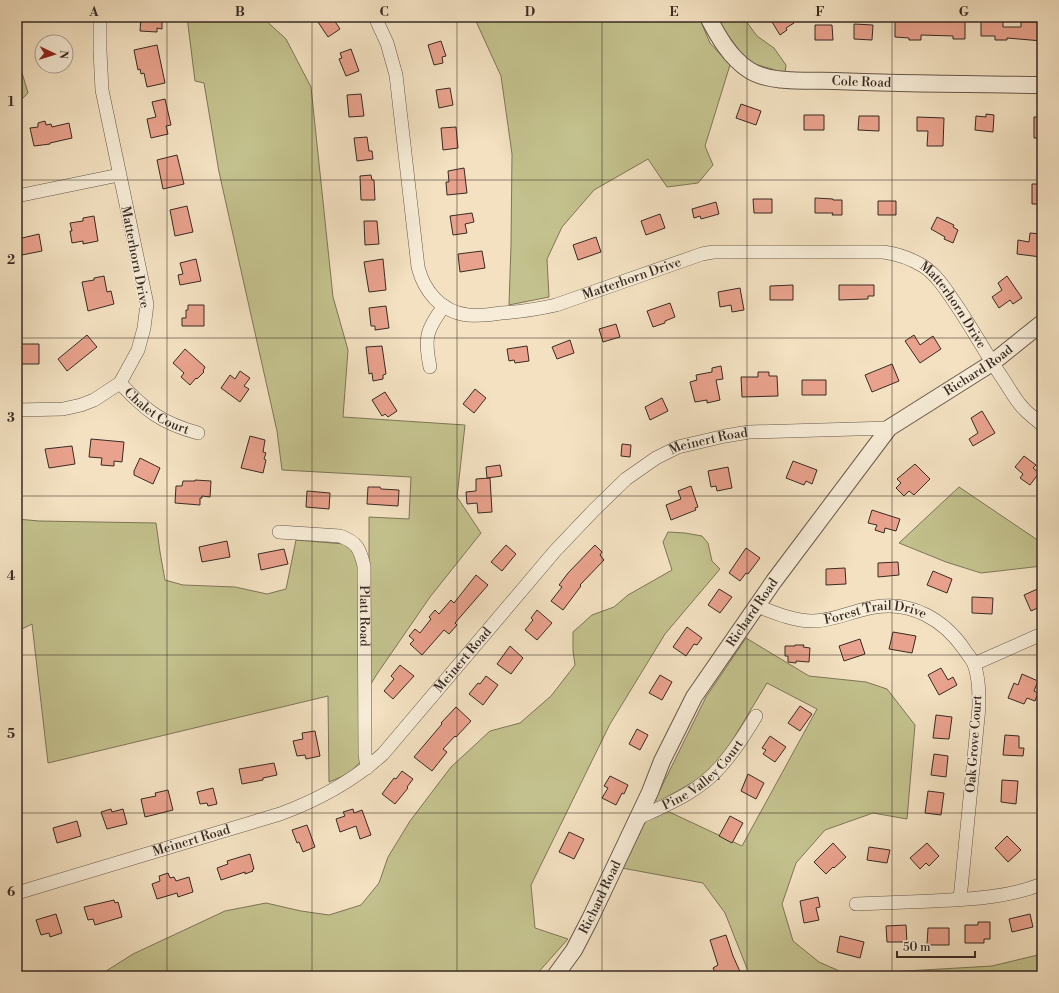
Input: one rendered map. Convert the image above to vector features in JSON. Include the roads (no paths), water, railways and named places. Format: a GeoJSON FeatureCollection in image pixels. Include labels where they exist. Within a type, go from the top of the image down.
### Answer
{"type":"FeatureCollection","features":[{"type":"Feature","properties":{"kind":"street","name":"Matterhorn Drive"},"geometry":{"type":"LineString","coordinates":[[17,410],[63,410],[94,400],[120,382],[138,350],[144,328],[146,304],[102,90],[100,17]]}},
{"type":"Feature","properties":{"kind":"street","name":"Matterhorn Drive"},"geometry":{"type":"LineString","coordinates":[[375,17],[387,43],[396,76],[421,279],[433,297],[444,306],[460,314],[475,316],[541,308],[570,300],[702,254],[713,252],[884,252],[903,255],[924,267],[934,275],[943,286],[971,327],[1015,398],[1026,411],[1042,425]]}},
{"type":"Feature","properties":{"kind":"street","name":"Cole Road"},"geometry":{"type":"LineString","coordinates":[[708,17],[720,39],[733,56],[749,70],[766,77],[790,80],[853,82],[1042,85]]}},
{"type":"Feature","properties":{"kind":"street"},"geometry":{"type":"LineString","coordinates":[[17,196],[119,175]]}},
{"type":"Feature","properties":{"kind":"street"},"geometry":{"type":"LineString","coordinates":[[430,368],[426,342],[428,332],[444,306]]}},
{"type":"Feature","properties":{"kind":"street","name":"Richard Road"},"geometry":{"type":"LineString","coordinates":[[555,976],[574,950],[590,919],[650,792],[662,761],[694,697],[774,581],[889,428],[992,363],[1042,323]]}},
{"type":"Feature","properties":{"kind":"street","name":"Chalet Court"},"geometry":{"type":"LineString","coordinates":[[120,382],[150,412],[168,422],[198,432]]}},
{"type":"Feature","properties":{"kind":"street","name":"Meinert Road"},"geometry":{"type":"LineString","coordinates":[[17,893],[280,814],[318,798],[345,783],[367,768],[383,754],[555,551],[604,499],[626,479],[656,458],[678,447],[749,432],[889,428]]}},
{"type":"Feature","properties":{"kind":"street","name":"Platt Road"},"geometry":{"type":"LineString","coordinates":[[279,532],[340,536],[353,542],[360,553],[364,566],[365,754],[367,768]]}},
{"type":"Feature","properties":{"kind":"street","name":"Forest Trail Drive"},"geometry":{"type":"LineString","coordinates":[[757,606],[800,620],[813,621],[826,620],[850,612],[877,606],[902,607],[921,612],[942,624],[958,640],[974,664]]}},
{"type":"Feature","properties":{"kind":"street"},"geometry":{"type":"LineString","coordinates":[[974,664],[1042,634]]}},
{"type":"Feature","properties":{"kind":"street","name":"Oak Grove Court"},"geometry":{"type":"LineString","coordinates":[[960,900],[979,707],[978,686],[974,664]]}},
{"type":"Feature","properties":{"kind":"street","name":"Pine Valley Court"},"geometry":{"type":"LineString","coordinates":[[636,819],[668,804],[697,787],[720,768],[737,746],[756,716]]}},
{"type":"Feature","properties":{"kind":"street"},"geometry":{"type":"LineString","coordinates":[[856,904],[960,900],[1004,895],[1028,890],[1042,884]]}}]}
